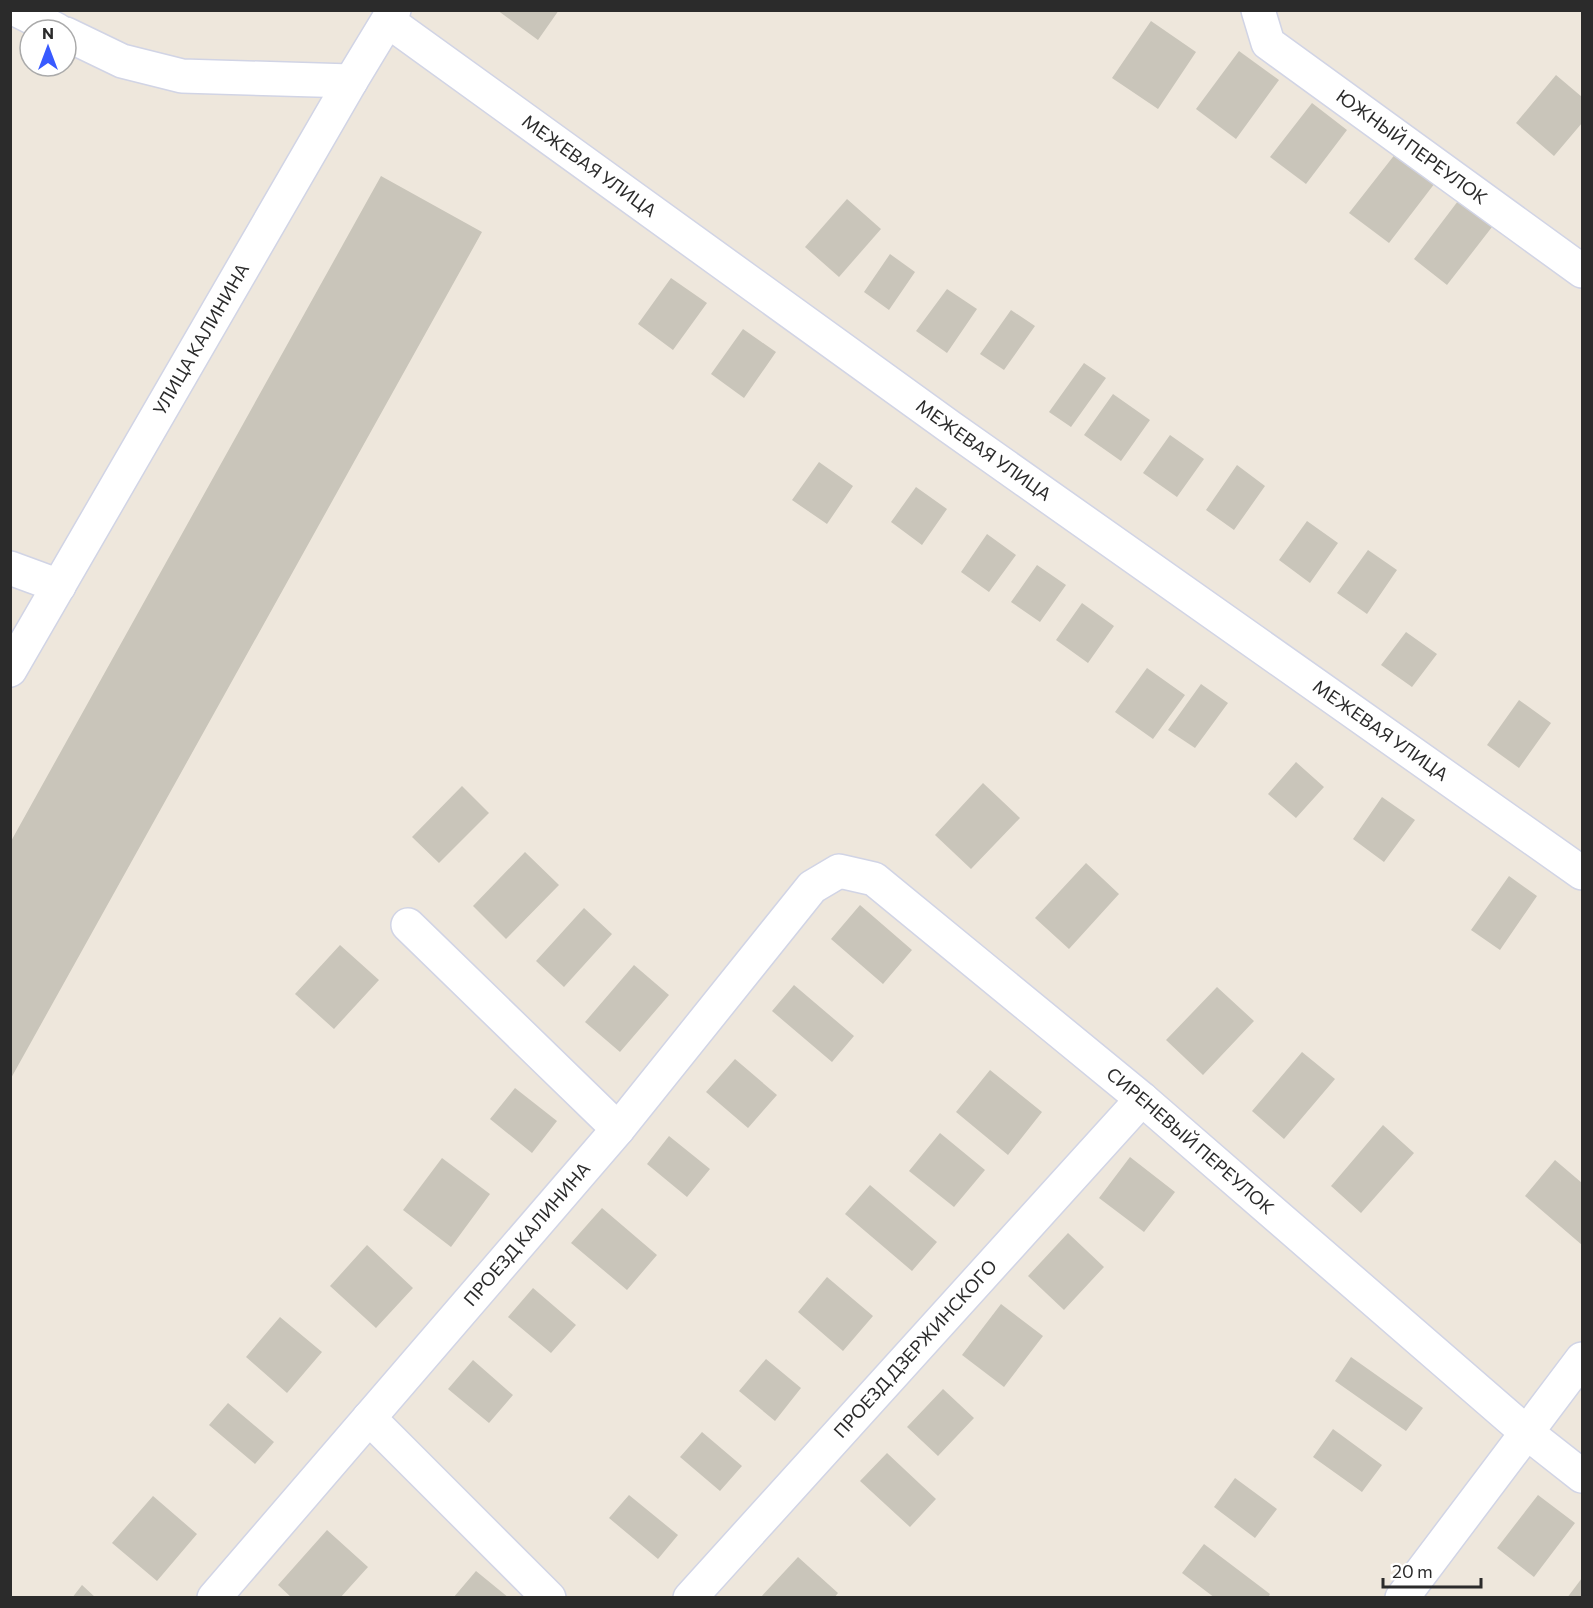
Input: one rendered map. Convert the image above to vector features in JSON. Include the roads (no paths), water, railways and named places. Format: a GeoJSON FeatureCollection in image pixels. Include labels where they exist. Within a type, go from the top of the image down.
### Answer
{"type":"FeatureCollection","features":[{"type":"Feature","properties":{"kind":"street"},"geometry":{"type":"LineString","coordinates":[[17,10],[33,18]]}},
{"type":"Feature","properties":{"kind":"street","name":"ЮЖНЫЙ ПЕРЕУЛОК"},"geometry":{"type":"LineString","coordinates":[[1258,10],[1268,43],[1582,271]]}},
{"type":"Feature","properties":{"kind":"street","name":"УЛИЦА КАЛИНИНА"},"geometry":{"type":"LineString","coordinates":[[10,670],[351,81],[391,16]]}},
{"type":"Feature","properties":{"kind":"street","name":"МЕЖЕВАЯ УЛИЦА"},"geometry":{"type":"LineString","coordinates":[[391,16],[950,428],[1582,873]]}},
{"type":"Feature","properties":{"kind":"street"},"geometry":{"type":"LineString","coordinates":[[78,40],[122,61],[182,76],[351,81]]}},
{"type":"Feature","properties":{"kind":"street"},"geometry":{"type":"LineString","coordinates":[[10,568],[59,586]]}},
{"type":"Feature","properties":{"kind":"street","name":"СИРЕНЕВЫЙ ПЕРЕУЛОК"},"geometry":{"type":"LineString","coordinates":[[839,871],[874,879],[1142,1099],[1526,1432],[1582,1476]]}},
{"type":"Feature","properties":{"kind":"street","name":"ПРОЕЗД КАЛИНИНА"},"geometry":{"type":"LineString","coordinates":[[214,1598],[618,1129],[812,887],[839,871]]}},
{"type":"Feature","properties":{"kind":"street"},"geometry":{"type":"LineString","coordinates":[[408,925],[618,1129]]}},
{"type":"Feature","properties":{"kind":"street","name":"ПРОЕЗД ДЗЕРЖИНСКОГО"},"geometry":{"type":"LineString","coordinates":[[690,1598],[1142,1099]]}},
{"type":"Feature","properties":{"kind":"street"},"geometry":{"type":"LineString","coordinates":[[1402,1598],[1582,1359]]}},
{"type":"Feature","properties":{"kind":"street"},"geometry":{"type":"LineString","coordinates":[[369,1418],[549,1598]]}}]}
